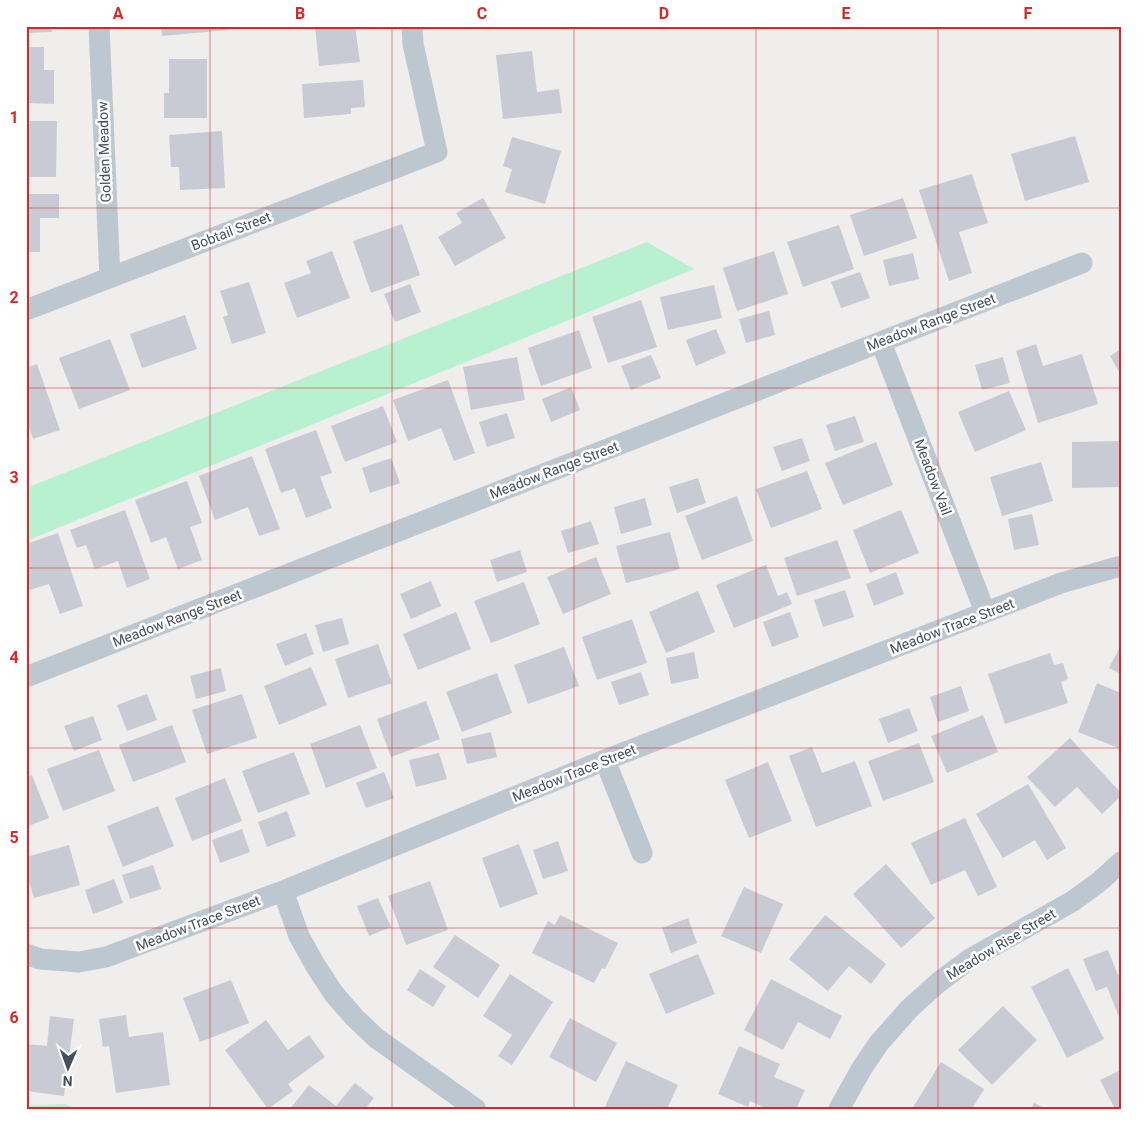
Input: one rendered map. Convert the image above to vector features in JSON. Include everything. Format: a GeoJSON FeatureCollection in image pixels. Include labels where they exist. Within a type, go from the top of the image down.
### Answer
{"type":"FeatureCollection","features":[{"type":"Feature","properties":{"kind":"street","name":"Golden Meadow"},"geometry":{"type":"LineString","coordinates":[[99,26],[110,278]]}},
{"type":"Feature","properties":{"kind":"street","name":"Bobtail Street"},"geometry":{"type":"LineString","coordinates":[[26,310],[437,152],[413,44],[412,26]]}},
{"type":"Feature","properties":{"kind":"street","name":"Meadow Range Street"},"geometry":{"type":"LineString","coordinates":[[26,677],[1082,263]]}},
{"type":"Feature","properties":{"kind":"street","name":"Meadow Vail"},"geometry":{"type":"LineString","coordinates":[[881,342],[986,612]]}},
{"type":"Feature","properties":{"kind":"street","name":"Meadow Trace Street"},"geometry":{"type":"LineString","coordinates":[[26,954],[40,959],[79,962],[106,957],[283,891],[605,760],[1061,583],[1121,567]]}},
{"type":"Feature","properties":{"kind":"street"},"geometry":{"type":"LineString","coordinates":[[605,760],[642,853]]}},
{"type":"Feature","properties":{"kind":"street","name":"Meadow Rise Street"},"geometry":{"type":"LineString","coordinates":[[839,1109],[862,1068],[879,1043],[910,1008],[939,982],[970,959],[1073,901],[1099,882],[1121,862]]}},
{"type":"Feature","properties":{"kind":"street"},"geometry":{"type":"LineString","coordinates":[[283,891],[299,936],[315,965],[334,994],[354,1017],[376,1038],[476,1109]]}},
{"type":"Feature","properties":{"kind":"green space"},"geometry":{"type":"Polygon","coordinates":[[[647,242],[694,269],[26,541],[26,488],[647,242]]]}},
{"type":"Feature","properties":{"kind":"green space"},"geometry":{"type":"Polygon","coordinates":[[[65,1104],[76,1109],[26,1109],[26,1106],[65,1104]]]}},
{"type":"Feature","properties":{"kind":"building"},"geometry":{"type":"Polygon","coordinates":[[[26,26],[51,26],[52,32],[26,33],[26,26]]]}},
{"type":"Feature","properties":{"kind":"building"},"geometry":{"type":"Polygon","coordinates":[[[161,26],[228,26],[228,30],[162,36],[161,26]]]}},
{"type":"Feature","properties":{"kind":"building"},"geometry":{"type":"Polygon","coordinates":[[[315,26],[355,26],[360,62],[319,66],[315,26]]]}},
{"type":"Feature","properties":{"kind":"building"},"geometry":{"type":"Polygon","coordinates":[[[477,26],[521,26],[521,29],[477,29],[477,26]]]}},
{"type":"Feature","properties":{"kind":"building"},"geometry":{"type":"Polygon","coordinates":[[[26,47],[44,47],[44,70],[54,70],[54,104],[26,103],[26,47]]]}},
{"type":"Feature","properties":{"kind":"building"},"geometry":{"type":"Polygon","coordinates":[[[532,51],[537,92],[559,89],[562,113],[503,119],[496,55],[532,51]]]}},
{"type":"Feature","properties":{"kind":"building"},"geometry":{"type":"Polygon","coordinates":[[[169,59],[207,59],[207,118],[164,118],[164,93],[169,93],[169,59]]]}},
{"type":"Feature","properties":{"kind":"building"},"geometry":{"type":"Polygon","coordinates":[[[363,80],[365,107],[351,108],[351,114],[304,118],[302,84],[363,80]]]}},
{"type":"Feature","properties":{"kind":"building"},"geometry":{"type":"Polygon","coordinates":[[[26,121],[57,121],[56,177],[26,177],[26,121]]]}},
{"type":"Feature","properties":{"kind":"building"},"geometry":{"type":"Polygon","coordinates":[[[222,131],[225,188],[180,190],[179,167],[171,167],[169,135],[222,131]]]}},
{"type":"Feature","properties":{"kind":"building"},"geometry":{"type":"Polygon","coordinates":[[[1075,136],[1089,182],[1025,201],[1011,154],[1075,136]]]}},
{"type":"Feature","properties":{"kind":"building"},"geometry":{"type":"Polygon","coordinates":[[[512,137],[561,151],[545,204],[505,192],[512,169],[503,166],[512,137]]]}},
{"type":"Feature","properties":{"kind":"building"},"geometry":{"type":"Polygon","coordinates":[[[972,174],[988,223],[959,232],[972,273],[949,281],[919,190],[972,174]]]}},
{"type":"Feature","properties":{"kind":"building"},"geometry":{"type":"Polygon","coordinates":[[[26,194],[59,194],[59,218],[40,218],[40,252],[26,252],[26,194]]]}},
{"type":"Feature","properties":{"kind":"building"},"geometry":{"type":"Polygon","coordinates":[[[483,198],[506,238],[455,266],[438,237],[462,223],[456,213],[483,198]]]}},
{"type":"Feature","properties":{"kind":"building"},"geometry":{"type":"Polygon","coordinates":[[[903,198],[917,238],[864,256],[850,215],[903,198]]]}},
{"type":"Feature","properties":{"kind":"building"},"geometry":{"type":"Polygon","coordinates":[[[402,224],[420,275],[371,293],[353,241],[402,224]]]}},
{"type":"Feature","properties":{"kind":"building"},"geometry":{"type":"Polygon","coordinates":[[[839,225],[854,269],[803,287],[787,242],[839,225]]]}},
{"type":"Feature","properties":{"kind":"building"},"geometry":{"type":"Polygon","coordinates":[[[332,251],[350,298],[297,318],[284,283],[311,273],[306,261],[332,251]]]}},
{"type":"Feature","properties":{"kind":"building"},"geometry":{"type":"Polygon","coordinates":[[[774,251],[788,294],[737,311],[723,268],[774,251]]]}},
{"type":"Feature","properties":{"kind":"building"},"geometry":{"type":"Polygon","coordinates":[[[913,253],[919,279],[889,286],[883,260],[913,253]]]}},
{"type":"Feature","properties":{"kind":"building"},"geometry":{"type":"Polygon","coordinates":[[[860,272],[870,298],[841,308],[831,282],[860,272]]]}},
{"type":"Feature","properties":{"kind":"building"},"geometry":{"type":"Polygon","coordinates":[[[249,282],[266,333],[232,344],[223,317],[228,315],[220,291],[249,282]]]}},
{"type":"Feature","properties":{"kind":"building"},"geometry":{"type":"Polygon","coordinates":[[[410,284],[421,312],[395,322],[384,294],[410,284]]]}},
{"type":"Feature","properties":{"kind":"building"},"geometry":{"type":"Polygon","coordinates":[[[714,285],[722,318],[668,330],[660,297],[714,285]]]}},
{"type":"Feature","properties":{"kind":"building"},"geometry":{"type":"Polygon","coordinates":[[[641,300],[657,347],[608,363],[592,317],[641,300]]]}},
{"type":"Feature","properties":{"kind":"building"},"geometry":{"type":"Polygon","coordinates":[[[769,311],[775,335],[746,343],[739,319],[769,311]]]}},
{"type":"Feature","properties":{"kind":"building"},"geometry":{"type":"Polygon","coordinates":[[[185,315],[197,349],[142,368],[130,334],[185,315]]]}},
{"type":"Feature","properties":{"kind":"building"},"geometry":{"type":"Polygon","coordinates":[[[716,329],[726,353],[696,366],[686,340],[716,329]]]}},
{"type":"Feature","properties":{"kind":"building"},"geometry":{"type":"Polygon","coordinates":[[[579,330],[592,368],[541,386],[528,348],[579,330]]]}},
{"type":"Feature","properties":{"kind":"building"},"geometry":{"type":"Polygon","coordinates":[[[110,339],[130,390],[79,409],[59,358],[110,339]]]}},
{"type":"Feature","properties":{"kind":"building"},"geometry":{"type":"Polygon","coordinates":[[[1036,344],[1043,366],[1082,354],[1098,404],[1038,423],[1016,351],[1036,344]]]}},
{"type":"Feature","properties":{"kind":"building"},"geometry":{"type":"Polygon","coordinates":[[[1121,349],[1121,375],[1110,356],[1121,349]]]}},
{"type":"Feature","properties":{"kind":"building"},"geometry":{"type":"Polygon","coordinates":[[[651,355],[661,378],[631,390],[621,366],[651,355]]]}},
{"type":"Feature","properties":{"kind":"building"},"geometry":{"type":"Polygon","coordinates":[[[517,357],[525,400],[471,410],[463,367],[517,357]]]}},
{"type":"Feature","properties":{"kind":"building"},"geometry":{"type":"Polygon","coordinates":[[[1003,357],[1010,383],[982,390],[975,365],[1003,357]]]}},
{"type":"Feature","properties":{"kind":"building"},"geometry":{"type":"Polygon","coordinates":[[[37,364],[60,430],[33,439],[29,427],[26,427],[26,368],[37,364]]]}},
{"type":"Feature","properties":{"kind":"building"},"geometry":{"type":"Polygon","coordinates":[[[448,380],[475,453],[454,461],[441,428],[408,441],[393,400],[448,380]]]}},
{"type":"Feature","properties":{"kind":"building"},"geometry":{"type":"Polygon","coordinates":[[[571,387],[580,410],[551,422],[542,399],[571,387]]]}},
{"type":"Feature","properties":{"kind":"building"},"geometry":{"type":"Polygon","coordinates":[[[1009,391],[1026,430],[975,452],[958,412],[1009,391]]]}},
{"type":"Feature","properties":{"kind":"building"},"geometry":{"type":"Polygon","coordinates":[[[383,406],[397,442],[345,462],[331,426],[383,406]]]}},
{"type":"Feature","properties":{"kind":"building"},"geometry":{"type":"Polygon","coordinates":[[[507,413],[515,438],[487,447],[479,422],[507,413]]]}},
{"type":"Feature","properties":{"kind":"building"},"geometry":{"type":"Polygon","coordinates":[[[855,416],[864,442],[835,451],[826,425],[855,416]]]}},
{"type":"Feature","properties":{"kind":"building"},"geometry":{"type":"Polygon","coordinates":[[[316,430],[332,473],[320,477],[332,508],[306,518],[295,488],[281,493],[265,449],[316,430]]]}},
{"type":"Feature","properties":{"kind":"building"},"geometry":{"type":"Polygon","coordinates":[[[802,438],[810,461],[782,471],[773,447],[802,438]]]}},
{"type":"Feature","properties":{"kind":"building"},"geometry":{"type":"Polygon","coordinates":[[[1121,441],[1121,487],[1072,488],[1072,442],[1121,441]]]}},
{"type":"Feature","properties":{"kind":"building"},"geometry":{"type":"Polygon","coordinates":[[[876,442],[893,485],[843,505],[825,463],[876,442]]]}},
{"type":"Feature","properties":{"kind":"building"},"geometry":{"type":"Polygon","coordinates":[[[252,456],[280,529],[259,536],[248,507],[215,520],[199,476],[252,456]]]}},
{"type":"Feature","properties":{"kind":"building"},"geometry":{"type":"Polygon","coordinates":[[[391,458],[400,483],[370,493],[362,468],[391,458]]]}},
{"type":"Feature","properties":{"kind":"building"},"geometry":{"type":"Polygon","coordinates":[[[1041,462],[1053,501],[1002,516],[990,477],[1041,462]]]}},
{"type":"Feature","properties":{"kind":"building"},"geometry":{"type":"Polygon","coordinates":[[[807,471],[822,509],[771,528],[756,489],[807,471]]]}},
{"type":"Feature","properties":{"kind":"building"},"geometry":{"type":"Polygon","coordinates":[[[698,478],[706,503],[677,513],[669,487],[698,478]]]}},
{"type":"Feature","properties":{"kind":"building"},"geometry":{"type":"Polygon","coordinates":[[[187,481],[202,523],[190,527],[202,560],[178,569],[166,537],[151,543],[135,500],[187,481]]]}},
{"type":"Feature","properties":{"kind":"building"},"geometry":{"type":"Polygon","coordinates":[[[737,496],[753,541],[702,560],[685,516],[737,496]]]}},
{"type":"Feature","properties":{"kind":"building"},"geometry":{"type":"Polygon","coordinates":[[[645,498],[652,525],[621,534],[614,507],[645,498]]]}},
{"type":"Feature","properties":{"kind":"building"},"geometry":{"type":"Polygon","coordinates":[[[125,510],[150,579],[127,588],[118,561],[95,569],[86,545],[77,548],[70,530],[125,510]]]}},
{"type":"Feature","properties":{"kind":"building"},"geometry":{"type":"Polygon","coordinates":[[[901,510],[919,553],[870,573],[853,530],[901,510]]]}},
{"type":"Feature","properties":{"kind":"building"},"geometry":{"type":"Polygon","coordinates":[[[1032,514],[1039,545],[1014,550],[1008,519],[1032,514]]]}},
{"type":"Feature","properties":{"kind":"building"},"geometry":{"type":"Polygon","coordinates":[[[591,521],[599,544],[568,553],[561,531],[591,521]]]}},
{"type":"Feature","properties":{"kind":"building"},"geometry":{"type":"Polygon","coordinates":[[[670,532],[680,569],[626,583],[616,546],[670,532]]]}},
{"type":"Feature","properties":{"kind":"building"},"geometry":{"type":"Polygon","coordinates":[[[58,533],[83,606],[60,614],[49,584],[26,591],[26,544],[58,533]]]}},
{"type":"Feature","properties":{"kind":"building"},"geometry":{"type":"Polygon","coordinates":[[[837,540],[851,578],[797,596],[784,558],[837,540]]]}},
{"type":"Feature","properties":{"kind":"building"},"geometry":{"type":"Polygon","coordinates":[[[520,550],[527,572],[497,582],[490,560],[520,550]]]}},
{"type":"Feature","properties":{"kind":"building"},"geometry":{"type":"Polygon","coordinates":[[[596,557],[611,594],[563,614],[547,577],[596,557]]]}},
{"type":"Feature","properties":{"kind":"building"},"geometry":{"type":"Polygon","coordinates":[[[766,565],[778,596],[787,592],[792,604],[734,628],[716,585],[766,565]]]}},
{"type":"Feature","properties":{"kind":"building"},"geometry":{"type":"Polygon","coordinates":[[[896,572],[904,594],[874,606],[866,584],[896,572]]]}},
{"type":"Feature","properties":{"kind":"building"},"geometry":{"type":"Polygon","coordinates":[[[431,581],[441,606],[411,619],[400,594],[431,581]]]}},
{"type":"Feature","properties":{"kind":"building"},"geometry":{"type":"Polygon","coordinates":[[[524,582],[540,624],[491,643],[474,601],[524,582]]]}},
{"type":"Feature","properties":{"kind":"building"},"geometry":{"type":"Polygon","coordinates":[[[845,590],[854,617],[823,627],[814,600],[845,590]]]}},
{"type":"Feature","properties":{"kind":"building"},"geometry":{"type":"Polygon","coordinates":[[[698,591],[715,632],[666,653],[649,612],[698,591]]]}},
{"type":"Feature","properties":{"kind":"building"},"geometry":{"type":"Polygon","coordinates":[[[456,612],[471,649],[418,670],[403,634],[456,612]]]}},
{"type":"Feature","properties":{"kind":"building"},"geometry":{"type":"Polygon","coordinates":[[[790,612],[799,637],[772,647],[763,622],[790,612]]]}},
{"type":"Feature","properties":{"kind":"building"},"geometry":{"type":"Polygon","coordinates":[[[342,618],[349,644],[323,652],[315,625],[342,618]]]}},
{"type":"Feature","properties":{"kind":"building"},"geometry":{"type":"Polygon","coordinates":[[[632,619],[647,663],[597,680],[582,637],[632,619]]]}},
{"type":"Feature","properties":{"kind":"building"},"geometry":{"type":"Polygon","coordinates":[[[306,633],[314,654],[285,666],[276,644],[306,633]]]}},
{"type":"Feature","properties":{"kind":"building"},"geometry":{"type":"Polygon","coordinates":[[[378,644],[392,683],[348,698],[335,659],[378,644]]]}},
{"type":"Feature","properties":{"kind":"building"},"geometry":{"type":"Polygon","coordinates":[[[1121,645],[1121,674],[1109,668],[1121,645]]]}},
{"type":"Feature","properties":{"kind":"building"},"geometry":{"type":"Polygon","coordinates":[[[564,647],[579,686],[528,704],[514,665],[564,647]]]}},
{"type":"Feature","properties":{"kind":"building"},"geometry":{"type":"Polygon","coordinates":[[[694,652],[699,678],[671,684],[666,658],[694,652]]]}},
{"type":"Feature","properties":{"kind":"building"},"geometry":{"type":"Polygon","coordinates":[[[1050,653],[1054,665],[1063,663],[1068,679],[1061,682],[1068,703],[1005,724],[988,674],[1050,653]]]}},
{"type":"Feature","properties":{"kind":"building"},"geometry":{"type":"Polygon","coordinates":[[[311,667],[327,705],[279,725],[264,686],[311,667]]]}},
{"type":"Feature","properties":{"kind":"building"},"geometry":{"type":"Polygon","coordinates":[[[221,668],[226,691],[196,699],[190,676],[221,668]]]}},
{"type":"Feature","properties":{"kind":"building"},"geometry":{"type":"Polygon","coordinates":[[[641,672],[649,695],[619,705],[611,682],[641,672]]]}},
{"type":"Feature","properties":{"kind":"building"},"geometry":{"type":"Polygon","coordinates":[[[497,673],[512,713],[462,732],[446,692],[497,673]]]}},
{"type":"Feature","properties":{"kind":"building"},"geometry":{"type":"Polygon","coordinates":[[[1097,683],[1121,693],[1121,749],[1078,732],[1097,683]]]}},
{"type":"Feature","properties":{"kind":"building"},"geometry":{"type":"Polygon","coordinates":[[[961,686],[969,711],[938,722],[930,697],[961,686]]]}},
{"type":"Feature","properties":{"kind":"building"},"geometry":{"type":"Polygon","coordinates":[[[147,694],[157,720],[127,731],[117,705],[147,694]]]}},
{"type":"Feature","properties":{"kind":"building"},"geometry":{"type":"Polygon","coordinates":[[[242,694],[257,738],[207,754],[192,710],[242,694]]]}},
{"type":"Feature","properties":{"kind":"building"},"geometry":{"type":"Polygon","coordinates":[[[426,701],[440,739],[391,757],[377,719],[426,701]]]}},
{"type":"Feature","properties":{"kind":"building"},"geometry":{"type":"Polygon","coordinates":[[[909,708],[918,731],[888,743],[879,719],[909,708]]]}},
{"type":"Feature","properties":{"kind":"building"},"geometry":{"type":"Polygon","coordinates":[[[983,715],[998,752],[947,773],[931,736],[983,715]]]}},
{"type":"Feature","properties":{"kind":"building"},"geometry":{"type":"Polygon","coordinates":[[[93,716],[102,740],[74,751],[64,726],[93,716]]]}},
{"type":"Feature","properties":{"kind":"building"},"geometry":{"type":"Polygon","coordinates":[[[172,725],[186,762],[133,782],[119,745],[172,725]]]}},
{"type":"Feature","properties":{"kind":"building"},"geometry":{"type":"Polygon","coordinates":[[[360,725],[377,768],[326,788],[310,744],[360,725]]]}},
{"type":"Feature","properties":{"kind":"building"},"geometry":{"type":"Polygon","coordinates":[[[491,732],[497,757],[467,764],[461,739],[491,732]]]}},
{"type":"Feature","properties":{"kind":"building"},"geometry":{"type":"Polygon","coordinates":[[[1070,738],[1121,793],[1121,796],[1102,814],[1077,787],[1055,807],[1027,777],[1070,738]]]}},
{"type":"Feature","properties":{"kind":"building"},"geometry":{"type":"Polygon","coordinates":[[[919,743],[934,782],[883,801],[868,761],[919,743]]]}},
{"type":"Feature","properties":{"kind":"building"},"geometry":{"type":"Polygon","coordinates":[[[812,747],[822,773],[855,761],[872,806],[816,827],[789,756],[812,747]]]}},
{"type":"Feature","properties":{"kind":"building"},"geometry":{"type":"Polygon","coordinates":[[[99,750],[115,791],[63,811],[47,769],[99,750]]]}},
{"type":"Feature","properties":{"kind":"building"},"geometry":{"type":"Polygon","coordinates":[[[294,752],[310,794],[258,813],[242,771],[294,752]]]}},
{"type":"Feature","properties":{"kind":"building"},"geometry":{"type":"Polygon","coordinates":[[[439,753],[447,779],[416,787],[409,760],[439,753]]]}},
{"type":"Feature","properties":{"kind":"building"},"geometry":{"type":"Polygon","coordinates":[[[768,762],[792,821],[749,838],[725,780],[768,762]]]}},
{"type":"Feature","properties":{"kind":"building"},"geometry":{"type":"Polygon","coordinates":[[[384,772],[394,798],[366,808],[356,783],[384,772]]]}},
{"type":"Feature","properties":{"kind":"building"},"geometry":{"type":"Polygon","coordinates":[[[32,775],[49,818],[26,827],[26,777],[32,775]]]}},
{"type":"Feature","properties":{"kind":"building"},"geometry":{"type":"Polygon","coordinates":[[[225,778],[242,821],[192,841],[175,798],[225,778]]]}},
{"type":"Feature","properties":{"kind":"building"},"geometry":{"type":"Polygon","coordinates":[[[1028,784],[1066,848],[1047,860],[1035,840],[1003,858],[976,814],[1028,784]]]}},
{"type":"Feature","properties":{"kind":"building"},"geometry":{"type":"Polygon","coordinates":[[[158,806],[174,846],[123,867],[107,826],[158,806]]]}},
{"type":"Feature","properties":{"kind":"building"},"geometry":{"type":"Polygon","coordinates":[[[287,811],[296,836],[267,847],[258,822],[287,811]]]}},
{"type":"Feature","properties":{"kind":"building"},"geometry":{"type":"Polygon","coordinates":[[[965,818],[997,887],[978,896],[965,870],[931,885],[911,843],[965,818]]]}},
{"type":"Feature","properties":{"kind":"building"},"geometry":{"type":"Polygon","coordinates":[[[242,829],[250,852],[220,863],[212,840],[242,829]]]}},
{"type":"Feature","properties":{"kind":"building"},"geometry":{"type":"Polygon","coordinates":[[[558,841],[568,871],[543,879],[533,850],[558,841]]]}},
{"type":"Feature","properties":{"kind":"building"},"geometry":{"type":"Polygon","coordinates":[[[519,844],[538,894],[500,908],[482,858],[519,844]]]}},
{"type":"Feature","properties":{"kind":"building"},"geometry":{"type":"Polygon","coordinates":[[[69,845],[80,885],[34,898],[26,872],[26,857],[69,845]]]}},
{"type":"Feature","properties":{"kind":"building"},"geometry":{"type":"Polygon","coordinates":[[[886,864],[935,918],[901,948],[853,894],[886,864]]]}},
{"type":"Feature","properties":{"kind":"building"},"geometry":{"type":"Polygon","coordinates":[[[153,865],[161,889],[130,899],[122,875],[153,865]]]}},
{"type":"Feature","properties":{"kind":"building"},"geometry":{"type":"Polygon","coordinates":[[[114,879],[123,903],[93,914],[85,890],[114,879]]]}},
{"type":"Feature","properties":{"kind":"building"},"geometry":{"type":"Polygon","coordinates":[[[430,881],[448,930],[406,945],[388,896],[430,881]]]}},
{"type":"Feature","properties":{"kind":"building"},"geometry":{"type":"Polygon","coordinates":[[[744,887],[783,904],[761,953],[721,936],[744,887]]]}},
{"type":"Feature","properties":{"kind":"building"},"geometry":{"type":"Polygon","coordinates":[[[378,898],[391,927],[369,936],[357,906],[378,898]]]}},
{"type":"Feature","properties":{"kind":"building"},"geometry":{"type":"Polygon","coordinates":[[[560,915],[618,943],[605,969],[602,968],[594,983],[532,953],[548,921],[555,925],[560,915]]]}},
{"type":"Feature","properties":{"kind":"building"},"geometry":{"type":"Polygon","coordinates":[[[825,915],[886,964],[871,984],[849,966],[828,991],[789,959],[825,915]]]}},
{"type":"Feature","properties":{"kind":"building"},"geometry":{"type":"Polygon","coordinates":[[[688,918],[697,943],[671,953],[662,928],[688,918]]]}},
{"type":"Feature","properties":{"kind":"building"},"geometry":{"type":"Polygon","coordinates":[[[455,935],[500,965],[478,998],[433,967],[455,935]]]}},
{"type":"Feature","properties":{"kind":"building"},"geometry":{"type":"Polygon","coordinates":[[[1108,950],[1118,975],[1121,974],[1121,1022],[1107,987],[1096,991],[1083,959],[1108,950]]]}},
{"type":"Feature","properties":{"kind":"building"},"geometry":{"type":"Polygon","coordinates":[[[698,954],[715,994],[666,1014],[649,974],[698,954]]]}},
{"type":"Feature","properties":{"kind":"building"},"geometry":{"type":"Polygon","coordinates":[[[1068,968],[1104,1039],[1067,1058],[1031,987],[1068,968]]]}},
{"type":"Feature","properties":{"kind":"building"},"geometry":{"type":"Polygon","coordinates":[[[420,969],[446,986],[433,1007],[407,990],[420,969]]]}},
{"type":"Feature","properties":{"kind":"building"},"geometry":{"type":"Polygon","coordinates":[[[510,974],[553,1002],[512,1065],[498,1056],[512,1035],[483,1016],[510,974]]]}},
{"type":"Feature","properties":{"kind":"building"},"geometry":{"type":"Polygon","coordinates":[[[771,979],[842,1016],[830,1039],[798,1022],[783,1050],[744,1030],[771,979]]]}},
{"type":"Feature","properties":{"kind":"building"},"geometry":{"type":"Polygon","coordinates":[[[231,980],[249,1023],[200,1042],[183,998],[231,980]]]}},
{"type":"Feature","properties":{"kind":"building"},"geometry":{"type":"Polygon","coordinates":[[[1003,1006],[1037,1040],[992,1085],[958,1050],[1003,1006]]]}},
{"type":"Feature","properties":{"kind":"building"},"geometry":{"type":"Polygon","coordinates":[[[126,1015],[129,1037],[163,1032],[170,1085],[116,1093],[109,1046],[103,1047],[99,1019],[126,1015]]]}},
{"type":"Feature","properties":{"kind":"building"},"geometry":{"type":"Polygon","coordinates":[[[50,1016],[74,1019],[64,1096],[26,1091],[26,1044],[47,1046],[50,1016]]]}},
{"type":"Feature","properties":{"kind":"building"},"geometry":{"type":"Polygon","coordinates":[[[570,1018],[617,1043],[596,1082],[549,1057],[570,1018]]]}},
{"type":"Feature","properties":{"kind":"building"},"geometry":{"type":"Polygon","coordinates":[[[266,1020],[288,1050],[309,1035],[325,1057],[288,1084],[293,1091],[268,1109],[225,1050],[266,1020]]]}},
{"type":"Feature","properties":{"kind":"building"},"geometry":{"type":"Polygon","coordinates":[[[739,1046],[780,1064],[774,1077],[805,1090],[796,1109],[767,1109],[750,1101],[748,1107],[718,1094],[739,1046]]]}},
{"type":"Feature","properties":{"kind":"building"},"geometry":{"type":"Polygon","coordinates":[[[626,1061],[678,1085],[667,1109],[604,1109],[626,1061]]]}},
{"type":"Feature","properties":{"kind":"building"},"geometry":{"type":"Polygon","coordinates":[[[941,1062],[984,1089],[972,1109],[912,1109],[941,1062]]]}},
{"type":"Feature","properties":{"kind":"building"},"geometry":{"type":"Polygon","coordinates":[[[1121,1070],[1121,1109],[1115,1109],[1100,1080],[1121,1070]]]}},
{"type":"Feature","properties":{"kind":"building"},"geometry":{"type":"Polygon","coordinates":[[[355,1083],[374,1098],[365,1109],[290,1109],[309,1085],[336,1106],[355,1083]]]}},
{"type":"Feature","properties":{"kind":"building"},"geometry":{"type":"Polygon","coordinates":[[[1034,1103],[1046,1109],[1031,1109],[1034,1103]]]}}]}
